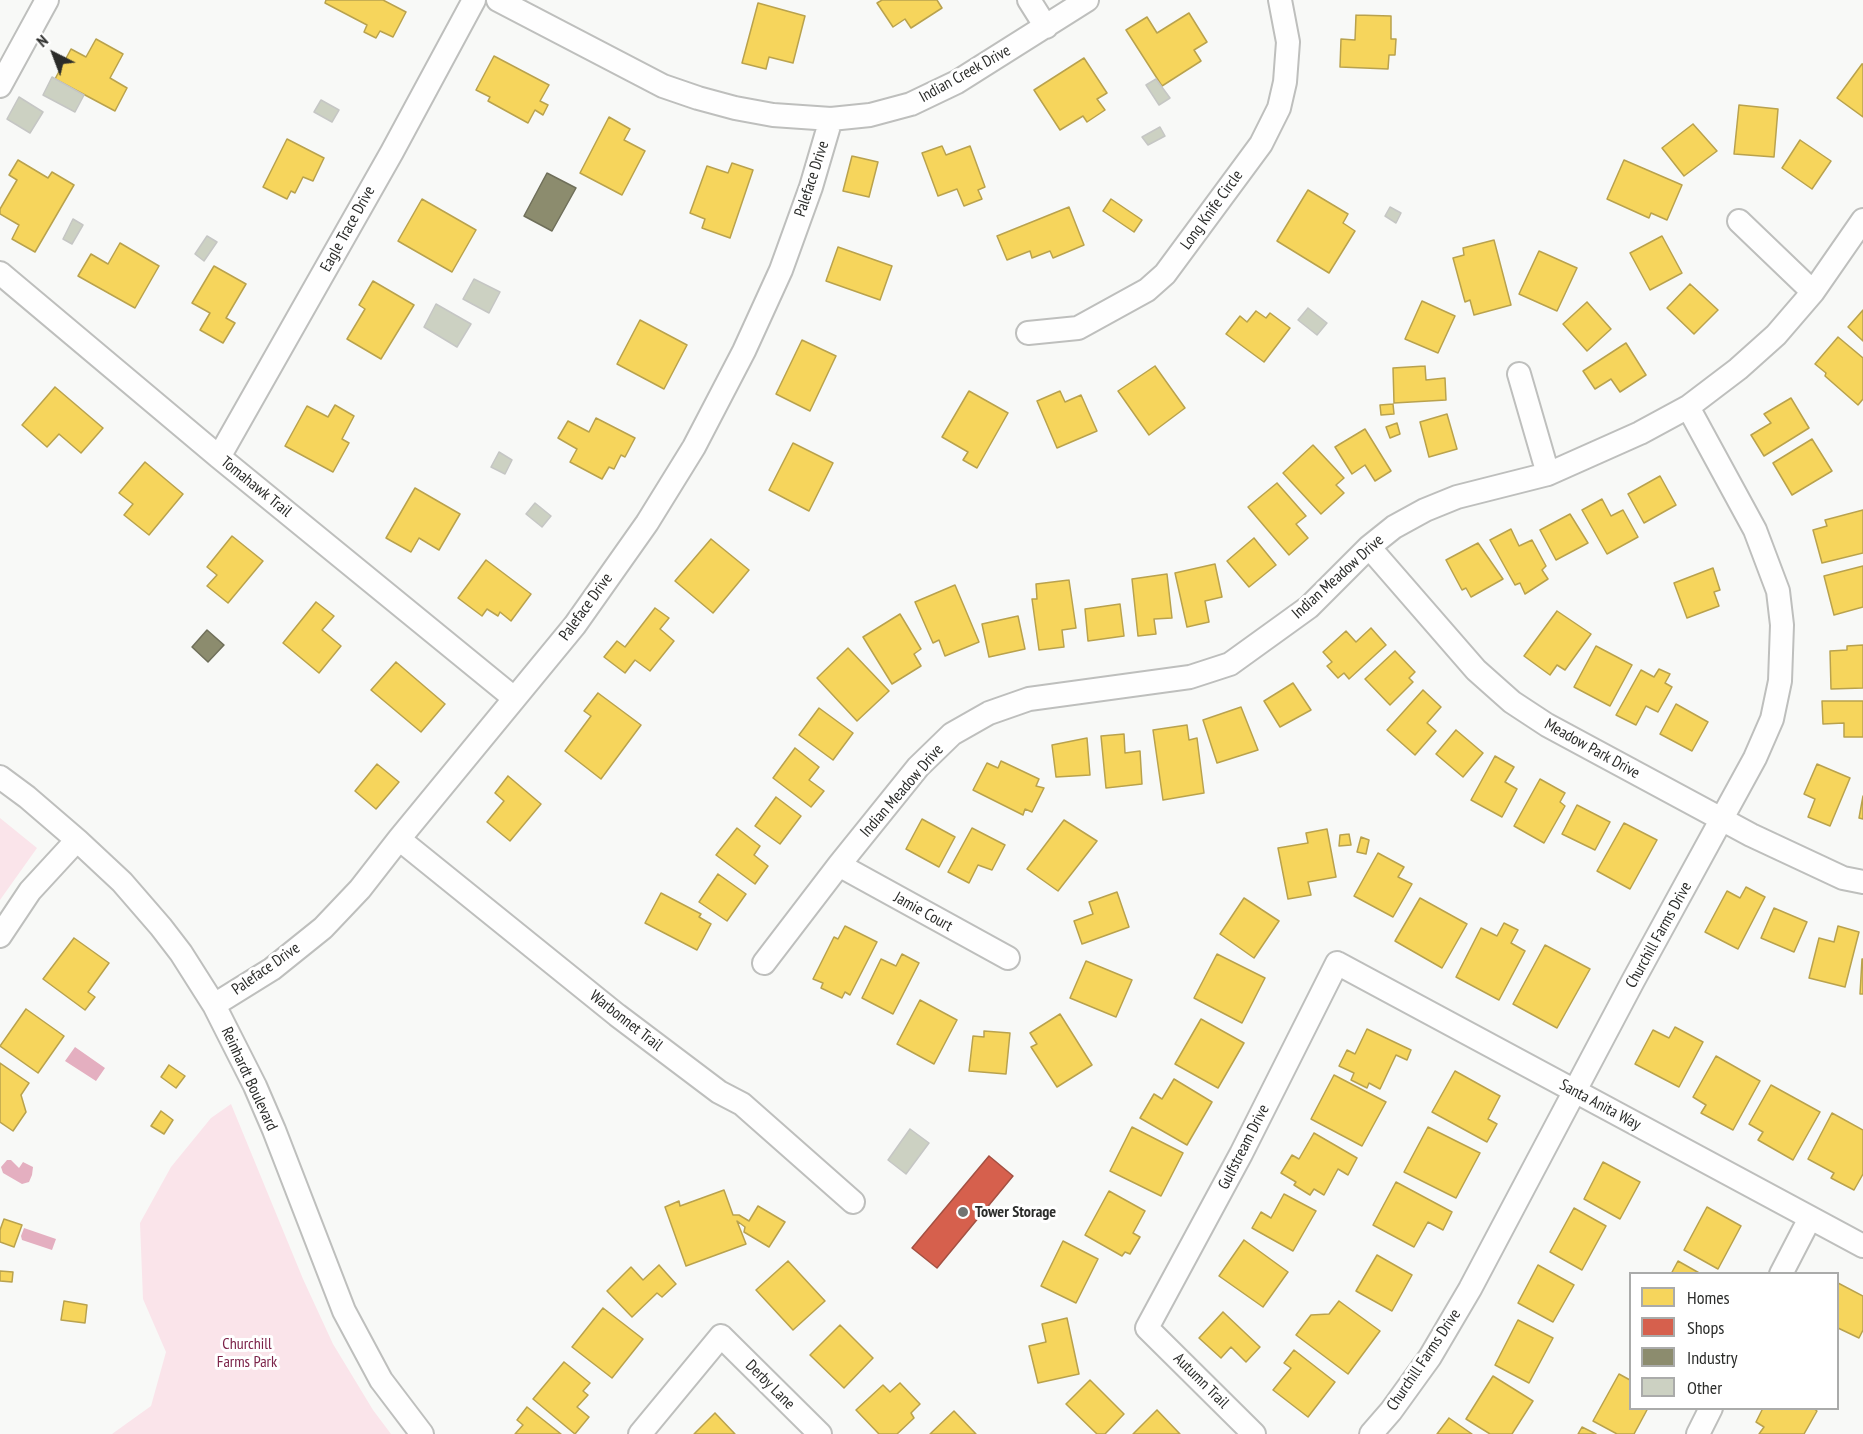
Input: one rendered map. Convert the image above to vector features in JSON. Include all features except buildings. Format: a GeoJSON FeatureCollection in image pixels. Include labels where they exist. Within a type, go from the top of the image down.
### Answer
{"type":"FeatureCollection","features":[{"type":"Feature","properties":{"kind":"street"},"geometry":{"type":"LineString","coordinates":[[0,86],[47,0]]}},
{"type":"Feature","properties":{"kind":"street","name":"Eagle Trace Drive"},"geometry":{"type":"LineString","coordinates":[[219,457],[392,152],[474,0]]}},
{"type":"Feature","properties":{"kind":"street","name":"Indian Creek Drive"},"geometry":{"type":"LineString","coordinates":[[498,0],[663,86],[735,108],[772,115],[831,119],[870,116],[911,104],[957,82],[1087,0]]}},
{"type":"Feature","properties":{"kind":"street"},"geometry":{"type":"LineString","coordinates":[[1029,0],[1046,27]]}},
{"type":"Feature","properties":{"kind":"street","name":"Long Knife Circle"},"geometry":{"type":"LineString","coordinates":[[1028,333],[1078,328],[1147,290],[1165,274],[1262,144],[1279,108],[1285,82],[1288,42],[1280,0]]}},
{"type":"Feature","properties":{"kind":"street","name":"Paleface Drive"},"geometry":{"type":"LineString","coordinates":[[214,1005],[272,969],[323,928],[360,889],[575,625],[647,523],[694,447],[744,351],[781,270],[811,187],[831,119]]}},
{"type":"Feature","properties":{"kind":"street","name":"Indian Meadow Drive"},"geometry":{"type":"LineString","coordinates":[[764,963],[918,766],[952,734],[988,713],[1029,699],[1190,677],[1230,664],[1309,607],[1370,547],[1394,527],[1425,510],[1457,497],[1548,474],[1640,433],[1688,407],[1738,369],[1776,335],[1813,292],[1863,220]]}},
{"type":"Feature","properties":{"kind":"street"},"geometry":{"type":"LineString","coordinates":[[1739,221],[1813,292]]}},
{"type":"Feature","properties":{"kind":"street","name":"Tomahawk Trail"},"geometry":{"type":"LineString","coordinates":[[0,273],[219,457],[514,698]]}},
{"type":"Feature","properties":{"kind":"street"},"geometry":{"type":"LineString","coordinates":[[1519,374],[1548,474]]}},
{"type":"Feature","properties":{"kind":"street","name":"Churchill Farms Drive"},"geometry":{"type":"LineString","coordinates":[[1371,1434],[1430,1358],[1470,1289],[1755,758],[1772,719],[1780,681],[1782,625],[1778,591],[1755,530],[1688,407]]}},
{"type":"Feature","properties":{"kind":"street","name":"Meadow Park Drive"},"geometry":{"type":"LineString","coordinates":[[1370,547],[1476,670],[1512,702],[1547,725],[1722,819],[1843,878],[1863,882]]}},
{"type":"Feature","properties":{"kind":"street","name":"Reinhardt Boulevard"},"geometry":{"type":"LineString","coordinates":[[0,777],[77,840],[122,882],[181,953],[214,1005],[255,1086],[344,1311],[381,1380],[422,1434]]}},
{"type":"Feature","properties":{"kind":"street","name":"Warbonnet Trail"},"geometry":{"type":"LineString","coordinates":[[399,839],[617,1015],[718,1092],[742,1104],[853,1202]]}},
{"type":"Feature","properties":{"kind":"street"},"geometry":{"type":"LineString","coordinates":[[0,936],[30,891],[77,840]]}},
{"type":"Feature","properties":{"kind":"street","name":"Jamie Court"},"geometry":{"type":"LineString","coordinates":[[839,865],[1008,958]]}},
{"type":"Feature","properties":{"kind":"street","name":"Santa Anita Way"},"geometry":{"type":"LineString","coordinates":[[1337,963],[1863,1246]]}},
{"type":"Feature","properties":{"kind":"street","name":"Gulfstream Drive"},"geometry":{"type":"LineString","coordinates":[[1147,1328],[1241,1154],[1337,963]]}},
{"type":"Feature","properties":{"kind":"street"},"geometry":{"type":"LineString","coordinates":[[1782,1272],[1810,1218]]}},
{"type":"Feature","properties":{"kind":"street","name":"Autumn Trail"},"geometry":{"type":"LineString","coordinates":[[1147,1328],[1254,1434]]}},
{"type":"Feature","properties":{"kind":"street","name":"Derby Lane"},"geometry":{"type":"LineString","coordinates":[[640,1434],[721,1336],[820,1434]]}},
{"type":"Feature","properties":{"kind":"street"},"geometry":{"type":"LineString","coordinates":[[1698,1434],[1710,1410]]}},
{"type":"Feature","properties":{"kind":"green space"},"geometry":{"type":"Polygon","coordinates":[[[0,818],[37,848],[0,900],[0,818]]]}},
{"type":"Feature","properties":{"kind":"green space","name":"Churchill Farms Park"},"geometry":{"type":"Polygon","coordinates":[[[231,1104],[303,1279],[333,1344],[373,1410],[391,1434],[112,1434],[151,1406],[166,1352],[143,1299],[140,1223],[171,1167],[211,1118],[231,1104]]]}},
{"type":"Feature","properties":{"kind":"shaded area"},"geometry":{"type":"Polygon","coordinates":[[[75,1047],[105,1068],[96,1081],[65,1061],[75,1047]]]}},
{"type":"Feature","properties":{"kind":"shaded area"},"geometry":{"type":"Polygon","coordinates":[[[7,1160],[11,1160],[19,1168],[23,1162],[33,1167],[29,1182],[22,1184],[3,1173],[1,1167],[7,1160]]]}},
{"type":"Feature","properties":{"kind":"shaded area"},"geometry":{"type":"Polygon","coordinates":[[[24,1228],[56,1239],[52,1250],[22,1240],[24,1228]]]}},
{"type":"Feature","properties":{"kind":"place","name":"Tower Storage"},"geometry":{"type":"Point","coordinates":[963,1212]}}]}
